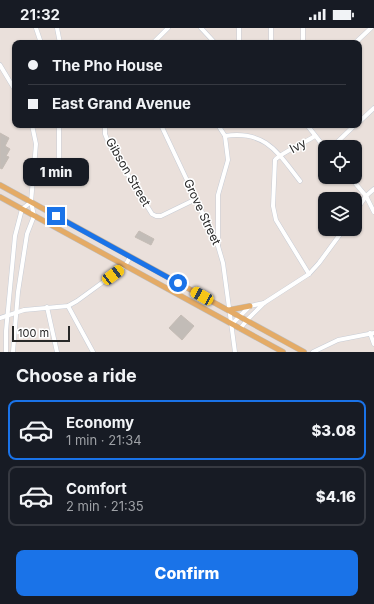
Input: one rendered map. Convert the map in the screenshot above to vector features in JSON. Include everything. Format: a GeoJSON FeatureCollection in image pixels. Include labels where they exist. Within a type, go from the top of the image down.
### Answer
{"type":"FeatureCollection","features":[{"type":"Feature","properties":{"kind":"main road"},"geometry":{"type":"LineString","coordinates":[[0,185],[304,352]]}},
{"type":"Feature","properties":{"kind":"main road"},"geometry":{"type":"LineString","coordinates":[[0,197],[283,352]]}},
{"type":"Feature","properties":{"kind":"main road"},"geometry":{"type":"LineString","coordinates":[[229,310],[250,306]]}},
{"type":"Feature","properties":{"kind":"street"},"geometry":{"type":"LineString","coordinates":[[36,28],[40,40]]}},
{"type":"Feature","properties":{"kind":"street"},"geometry":{"type":"LineString","coordinates":[[57,28],[59,40]]}},
{"type":"Feature","properties":{"kind":"street"},"geometry":{"type":"LineString","coordinates":[[156,40],[168,28]]}},
{"type":"Feature","properties":{"kind":"street"},"geometry":{"type":"LineString","coordinates":[[201,28],[212,40]]}},
{"type":"Feature","properties":{"kind":"street"},"geometry":{"type":"LineString","coordinates":[[239,28],[239,40]]}},
{"type":"Feature","properties":{"kind":"street"},"geometry":{"type":"LineString","coordinates":[[271,28],[271,40]]}},
{"type":"Feature","properties":{"kind":"street"},"geometry":{"type":"LineString","coordinates":[[303,28],[303,40]]}},
{"type":"Feature","properties":{"kind":"street"},"geometry":{"type":"LineString","coordinates":[[358,40],[371,28]]}},
{"type":"Feature","properties":{"kind":"street"},"geometry":{"type":"LineString","coordinates":[[0,65],[12,85]]}},
{"type":"Feature","properties":{"kind":"street"},"geometry":{"type":"LineString","coordinates":[[362,119],[374,108]]}},
{"type":"Feature","properties":{"kind":"street"},"geometry":{"type":"LineString","coordinates":[[14,352],[16,312],[27,234],[34,216],[31,202],[36,144],[33,128]]}},
{"type":"Feature","properties":{"kind":"street"},"geometry":{"type":"LineString","coordinates":[[34,178],[52,178],[57,175],[59,170],[59,128]]}},
{"type":"Feature","properties":{"kind":"street","name":"Gibson Street"},"geometry":{"type":"LineString","coordinates":[[105,128],[105,134],[109,144],[152,214],[161,216],[196,199]]}},
{"type":"Feature","properties":{"kind":"street","name":"Grove Street"},"geometry":{"type":"LineString","coordinates":[[161,128],[218,246],[223,262],[235,352]]}},
{"type":"Feature","properties":{"kind":"street"},"geometry":{"type":"LineString","coordinates":[[218,246],[218,195],[226,174],[228,160],[225,136],[222,128]]}},
{"type":"Feature","properties":{"kind":"street"},"geometry":{"type":"LineString","coordinates":[[309,128],[318,140]]}},
{"type":"Feature","properties":{"kind":"street"},"geometry":{"type":"LineString","coordinates":[[340,140],[353,128]]}},
{"type":"Feature","properties":{"kind":"street"},"geometry":{"type":"LineString","coordinates":[[225,136],[235,135],[258,138],[280,155],[300,181]]}},
{"type":"Feature","properties":{"kind":"street","name":"Ivy"},"geometry":{"type":"LineString","coordinates":[[280,155],[315,136]]}},
{"type":"Feature","properties":{"kind":"street"},"geometry":{"type":"LineString","coordinates":[[280,155],[276,160],[273,206],[276,220],[309,274]]}},
{"type":"Feature","properties":{"kind":"street"},"geometry":{"type":"LineString","coordinates":[[356,184],[366,196],[374,212]]}},
{"type":"Feature","properties":{"kind":"street"},"geometry":{"type":"LineString","coordinates":[[362,202],[374,189]]}},
{"type":"Feature","properties":{"kind":"street"},"geometry":{"type":"LineString","coordinates":[[6,352],[15,236],[22,210],[31,202]]}},
{"type":"Feature","properties":{"kind":"street"},"geometry":{"type":"LineString","coordinates":[[240,329],[264,303],[309,274],[339,236]]}},
{"type":"Feature","properties":{"kind":"street"},"geometry":{"type":"LineString","coordinates":[[0,318],[16,312],[47,307],[68,306],[124,266],[130,257]]}},
{"type":"Feature","properties":{"kind":"street"},"geometry":{"type":"LineString","coordinates":[[232,324],[250,306],[264,303]]}},
{"type":"Feature","properties":{"kind":"street"},"geometry":{"type":"LineString","coordinates":[[68,306],[93,352]]}},
{"type":"Feature","properties":{"kind":"street"},"geometry":{"type":"LineString","coordinates":[[47,307],[57,352]]}},
{"type":"Feature","properties":{"kind":"street"},"geometry":{"type":"LineString","coordinates":[[313,352],[338,340],[372,333],[374,344]]}},
{"type":"Feature","properties":{"kind":"building"},"geometry":{"type":"Polygon","coordinates":[[[0,133],[9,138],[5,146],[10,149],[6,156],[9,157],[2,169],[0,168],[0,133]]]}},
{"type":"Feature","properties":{"kind":"building"},"geometry":{"type":"Polygon","coordinates":[[[139,231],[154,239],[151,245],[135,237],[139,231]]]}},
{"type":"Feature","properties":{"kind":"building"},"geometry":{"type":"Polygon","coordinates":[[[181,315],[194,326],[182,340],[169,328],[181,315]]]}},
{"type":"Feature","properties":{"kind":"route"},"geometry":{"type":"LineString","coordinates":[[56,216],[178,283]]}}]}
